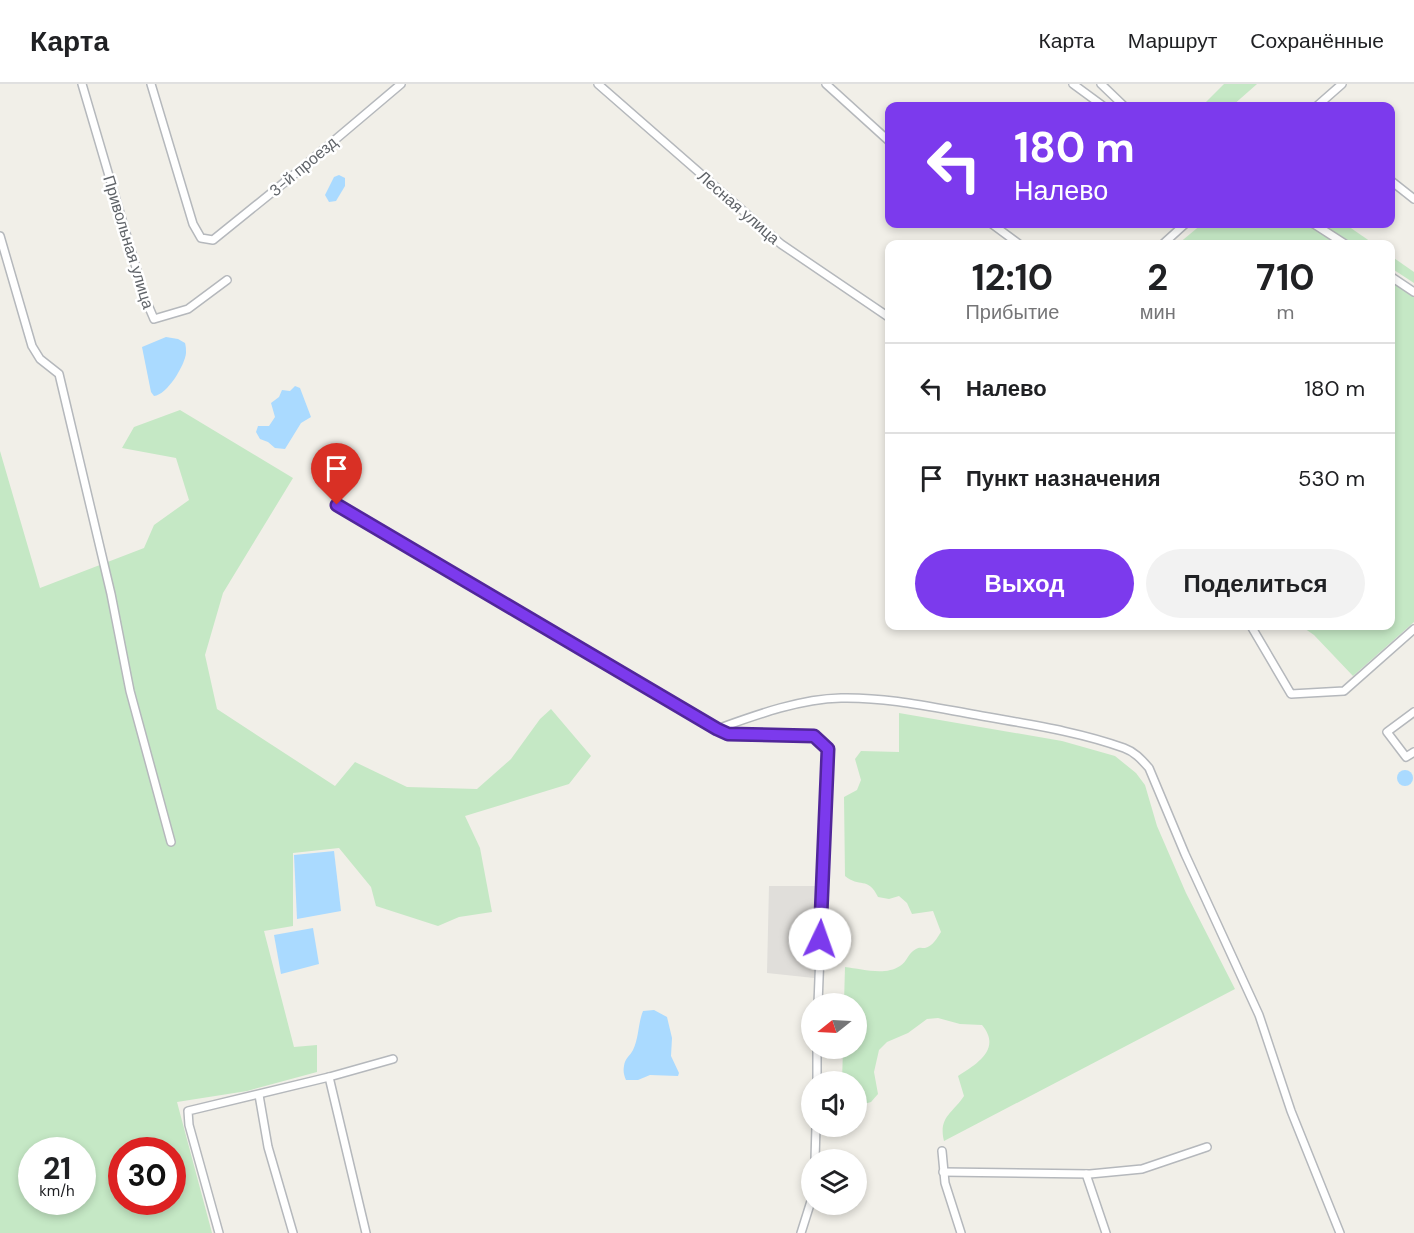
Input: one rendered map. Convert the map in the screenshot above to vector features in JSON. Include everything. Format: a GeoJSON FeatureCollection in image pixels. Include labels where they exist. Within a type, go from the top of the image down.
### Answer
{"type":"FeatureCollection","features":[{"type":"Feature","properties":{"kind":"street","name":"Привольная улица"},"geometry":{"type":"LineString","coordinates":[[82,84],[145,298],[154,318],[188,309],[227,280]]}},
{"type":"Feature","properties":{"kind":"street","name":"3-й проезд"},"geometry":{"type":"LineString","coordinates":[[151,84],[193,224],[201,238],[213,240],[401,84]]}},
{"type":"Feature","properties":{"kind":"street","name":"Лесная улица"},"geometry":{"type":"LineString","coordinates":[[598,84],[781,244],[885,315]]}},
{"type":"Feature","properties":{"kind":"street"},"geometry":{"type":"LineString","coordinates":[[826,84],[885,137]]}},
{"type":"Feature","properties":{"kind":"street"},"geometry":{"type":"LineString","coordinates":[[1073,84],[1098,102]]}},
{"type":"Feature","properties":{"kind":"street"},"geometry":{"type":"LineString","coordinates":[[1101,84],[1120,102]]}},
{"type":"Feature","properties":{"kind":"street"},"geometry":{"type":"LineString","coordinates":[[1322,102],[1342,84]]}},
{"type":"Feature","properties":{"kind":"street"},"geometry":{"type":"LineString","coordinates":[[1395,184],[1414,199]]}},
{"type":"Feature","properties":{"kind":"street"},"geometry":{"type":"LineString","coordinates":[[997,228],[1014,240]]}},
{"type":"Feature","properties":{"kind":"street"},"geometry":{"type":"LineString","coordinates":[[1167,240],[1181,228]]}},
{"type":"Feature","properties":{"kind":"street"},"geometry":{"type":"LineString","coordinates":[[1320,228],[1339,240]]}},
{"type":"Feature","properties":{"kind":"street"},"geometry":{"type":"LineString","coordinates":[[0,236],[33,346],[40,360],[59,374],[109,583],[130,691],[171,843]]}},
{"type":"Feature","properties":{"kind":"street"},"geometry":{"type":"LineString","coordinates":[[1395,279],[1414,292]]}},
{"type":"Feature","properties":{"kind":"street"},"geometry":{"type":"LineString","coordinates":[[337,505],[717,729],[728,734],[814,736],[828,749],[818,993]]}},
{"type":"Feature","properties":{"kind":"street"},"geometry":{"type":"LineString","coordinates":[[1253,630],[1292,694],[1344,691],[1414,629]]}},
{"type":"Feature","properties":{"kind":"street"},"geometry":{"type":"LineString","coordinates":[[717,729],[805,702],[839,698],[896,700],[1056,729],[1125,748],[1139,756],[1149,768],[1185,854],[1259,1015],[1292,1111],[1340,1233]]}},
{"type":"Feature","properties":{"kind":"street"},"geometry":{"type":"LineString","coordinates":[[1414,712],[1386,732],[1406,757],[1414,752]]}},
{"type":"Feature","properties":{"kind":"street"},"geometry":{"type":"LineString","coordinates":[[219,1233],[189,1125],[188,1111],[330,1077],[393,1059]]}},
{"type":"Feature","properties":{"kind":"street"},"geometry":{"type":"LineString","coordinates":[[330,1077],[366,1233]]}},
{"type":"Feature","properties":{"kind":"street"},"geometry":{"type":"LineString","coordinates":[[259,1095],[268,1147],[293,1233]]}},
{"type":"Feature","properties":{"kind":"street"},"geometry":{"type":"LineString","coordinates":[[943,1172],[1086,1174],[1142,1169],[1207,1147]]}},
{"type":"Feature","properties":{"kind":"street"},"geometry":{"type":"LineString","coordinates":[[942,1151],[943,1172],[961,1233]]}},
{"type":"Feature","properties":{"kind":"street"},"geometry":{"type":"LineString","coordinates":[[1086,1174],[1106,1233]]}},
{"type":"Feature","properties":{"kind":"street"},"geometry":{"type":"LineString","coordinates":[[801,1233],[807,1215]]}},
{"type":"Feature","properties":{"kind":"shaded area"},"geometry":{"type":"Polygon","coordinates":[[[769,886],[818,886],[814,978],[767,973],[769,886]]]}},
{"type":"Feature","properties":{"kind":"green space"},"geometry":{"type":"Polygon","coordinates":[[[1224,84],[1257,84],[1237,102],[1206,102],[1224,84]]]}},
{"type":"Feature","properties":{"kind":"green space"},"geometry":{"type":"Polygon","coordinates":[[[1197,228],[1313,228],[1332,240],[1183,240],[1197,228]]]}},
{"type":"Feature","properties":{"kind":"green space"},"geometry":{"type":"Polygon","coordinates":[[[1328,228],[1351,228],[1368,240],[1347,240],[1328,228]]]}},
{"type":"Feature","properties":{"kind":"green space"},"geometry":{"type":"Polygon","coordinates":[[[1395,259],[1414,272],[1414,283],[1395,271],[1395,259]]]}},
{"type":"Feature","properties":{"kind":"green space"},"geometry":{"type":"Polygon","coordinates":[[[1395,283],[1414,296],[1414,622],[1353,676],[1307,630],[1395,630],[1395,283]]]}},
{"type":"Feature","properties":{"kind":"green space"},"geometry":{"type":"Polygon","coordinates":[[[180,410],[293,478],[223,593],[205,655],[217,709],[335,786],[355,762],[407,787],[477,789],[511,759],[540,719],[551,709],[591,756],[569,784],[465,816],[480,848],[492,912],[459,917],[438,926],[376,906],[371,887],[339,848],[293,853],[293,926],[264,931],[294,1047],[317,1045],[317,1072],[247,1091],[177,1102],[212,1233],[0,1233],[0,451],[40,588],[144,548],[154,525],[189,500],[176,458],[122,448],[134,427],[180,410]]]}},
{"type":"Feature","properties":{"kind":"green space"},"geometry":{"type":"Polygon","coordinates":[[[899,713],[1062,741],[1115,756],[1136,773],[1145,785],[1157,826],[1186,893],[1235,989],[944,1141],[945,1121],[964,1096],[958,1076],[985,1055],[989,1041],[982,1025],[960,1024],[938,1018],[927,1019],[908,1033],[887,1042],[879,1050],[874,1072],[878,1094],[867,1103],[867,1071],[842,1071],[843,1059],[867,1059],[867,993],[844,993],[845,967],[873,971],[894,969],[902,964],[913,951],[930,946],[941,932],[933,911],[912,914],[907,903],[899,896],[889,899],[878,897],[867,884],[845,876],[844,797],[857,790],[861,780],[855,759],[861,751],[899,752],[899,713]]]}},
{"type":"Feature","properties":{"kind":"water"},"geometry":{"type":"Polygon","coordinates":[[[339,175],[345,178],[345,186],[336,201],[329,202],[325,195],[334,177],[339,175]]]}},
{"type":"Feature","properties":{"kind":"water"},"geometry":{"type":"Polygon","coordinates":[[[166,337],[185,343],[185,358],[170,385],[154,396],[151,392],[142,347],[166,337]]]}},
{"type":"Feature","properties":{"kind":"water"},"geometry":{"type":"Polygon","coordinates":[[[295,386],[300,388],[311,417],[301,423],[285,449],[275,448],[260,439],[256,432],[258,426],[269,426],[275,417],[271,403],[279,397],[282,390],[290,391],[295,386]]]}},
{"type":"Feature","properties":{"kind":"water"},"geometry":{"type":"Polygon","coordinates":[[[1402,770],[1408,770],[1413,778],[1411,784],[1402,786],[1397,781],[1397,775],[1402,770]]]}},
{"type":"Feature","properties":{"kind":"water"},"geometry":{"type":"Polygon","coordinates":[[[334,851],[341,911],[297,919],[294,855],[334,851]]]}},
{"type":"Feature","properties":{"kind":"water"},"geometry":{"type":"Polygon","coordinates":[[[313,928],[319,964],[281,974],[274,935],[313,928]]]}},
{"type":"Feature","properties":{"kind":"water"},"geometry":{"type":"Polygon","coordinates":[[[654,1010],[667,1017],[672,1038],[671,1056],[679,1073],[678,1076],[650,1075],[638,1080],[626,1080],[625,1063],[635,1045],[643,1011],[654,1010]]]}},
{"type":"Feature","properties":{"kind":"route"},"geometry":{"type":"LineString","coordinates":[[337,505],[717,729],[728,734],[814,736],[828,749],[820,939]]}}]}
